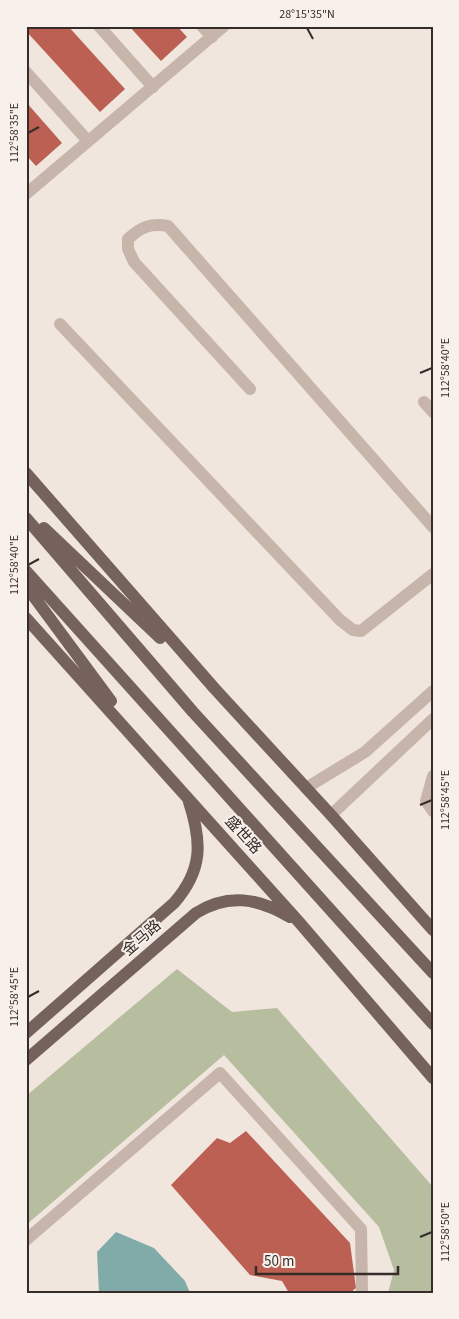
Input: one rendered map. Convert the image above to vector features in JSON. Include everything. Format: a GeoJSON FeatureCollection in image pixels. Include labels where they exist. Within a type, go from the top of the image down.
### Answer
{"type":"FeatureCollection","features":[{"type":"Feature","properties":{"kind":"main road"},"geometry":{"type":"LineString","coordinates":[[26,473],[215,689],[331,815],[433,930]]}},
{"type":"Feature","properties":{"kind":"main road"},"geometry":{"type":"LineString","coordinates":[[26,511],[215,689]]}},
{"type":"Feature","properties":{"kind":"main road"},"geometry":{"type":"LineString","coordinates":[[26,518],[194,712],[433,973]]}},
{"type":"Feature","properties":{"kind":"main road"},"geometry":{"type":"LineString","coordinates":[[26,572],[433,1024]]}},
{"type":"Feature","properties":{"kind":"main road"},"geometry":{"type":"LineString","coordinates":[[26,586],[155,760]]}},
{"type":"Feature","properties":{"kind":"main road","name":"盛世路"},"geometry":{"type":"LineString","coordinates":[[26,618],[299,922],[433,1078]]}},
{"type":"Feature","properties":{"kind":"main road","name":"金马路"},"geometry":{"type":"LineString","coordinates":[[26,1034],[174,903],[187,888],[198,859],[196,829],[187,797]]}},
{"type":"Feature","properties":{"kind":"main road","name":"金马路"},"geometry":{"type":"LineString","coordinates":[[26,1060],[206,906],[227,900],[250,900],[266,904],[299,922]]}},
{"type":"Feature","properties":{"kind":"street"},"geometry":{"type":"LineString","coordinates":[[99,26],[153,87]]}},
{"type":"Feature","properties":{"kind":"street"},"geometry":{"type":"LineString","coordinates":[[202,26],[212,37]]}},
{"type":"Feature","properties":{"kind":"street"},"geometry":{"type":"LineString","coordinates":[[26,194],[224,26]]}},
{"type":"Feature","properties":{"kind":"street"},"geometry":{"type":"LineString","coordinates":[[26,72],[88,141]]}},
{"type":"Feature","properties":{"kind":"street"},"geometry":{"type":"LineString","coordinates":[[250,389],[134,262],[128,249],[128,238],[138,230],[153,224],[168,226],[433,527]]}},
{"type":"Feature","properties":{"kind":"street"},"geometry":{"type":"LineString","coordinates":[[60,324],[340,620],[353,630],[362,631],[433,574]]}},
{"type":"Feature","properties":{"kind":"street"},"geometry":{"type":"LineString","coordinates":[[424,402],[433,412]]}},
{"type":"Feature","properties":{"kind":"street"},"geometry":{"type":"LineString","coordinates":[[306,788],[365,752],[433,691]]}},
{"type":"Feature","properties":{"kind":"street"},"geometry":{"type":"LineString","coordinates":[[331,815],[433,719]]}},
{"type":"Feature","properties":{"kind":"street"},"geometry":{"type":"LineString","coordinates":[[433,776],[426,801],[433,811]]}},
{"type":"Feature","properties":{"kind":"street"},"geometry":{"type":"LineString","coordinates":[[26,1240],[220,1074],[361,1230],[362,1293]]}},
{"type":"Feature","properties":{"kind":"green space"},"geometry":{"type":"Polygon","coordinates":[[[177,969],[232,1012],[277,1008],[433,1187],[433,1293],[388,1293],[394,1270],[379,1227],[224,1055],[26,1225],[26,1096],[177,969]]]}},
{"type":"Feature","properties":{"kind":"water"},"geometry":{"type":"Polygon","coordinates":[[[116,1232],[154,1248],[185,1281],[190,1293],[99,1293],[97,1252],[116,1232]]]}},
{"type":"Feature","properties":{"kind":"building"},"geometry":{"type":"Polygon","coordinates":[[[26,26],[68,26],[125,89],[100,112],[26,31],[26,26]]]}},
{"type":"Feature","properties":{"kind":"building"},"geometry":{"type":"Polygon","coordinates":[[[129,26],[177,26],[187,37],[161,61],[129,26]]]}},
{"type":"Feature","properties":{"kind":"building"},"geometry":{"type":"Polygon","coordinates":[[[26,102],[62,143],[36,166],[26,155],[26,102]]]}},
{"type":"Feature","properties":{"kind":"building"},"geometry":{"type":"Polygon","coordinates":[[[246,1131],[350,1243],[356,1288],[350,1293],[289,1293],[282,1281],[250,1275],[171,1185],[217,1138],[230,1143],[246,1131]]]}}]}
